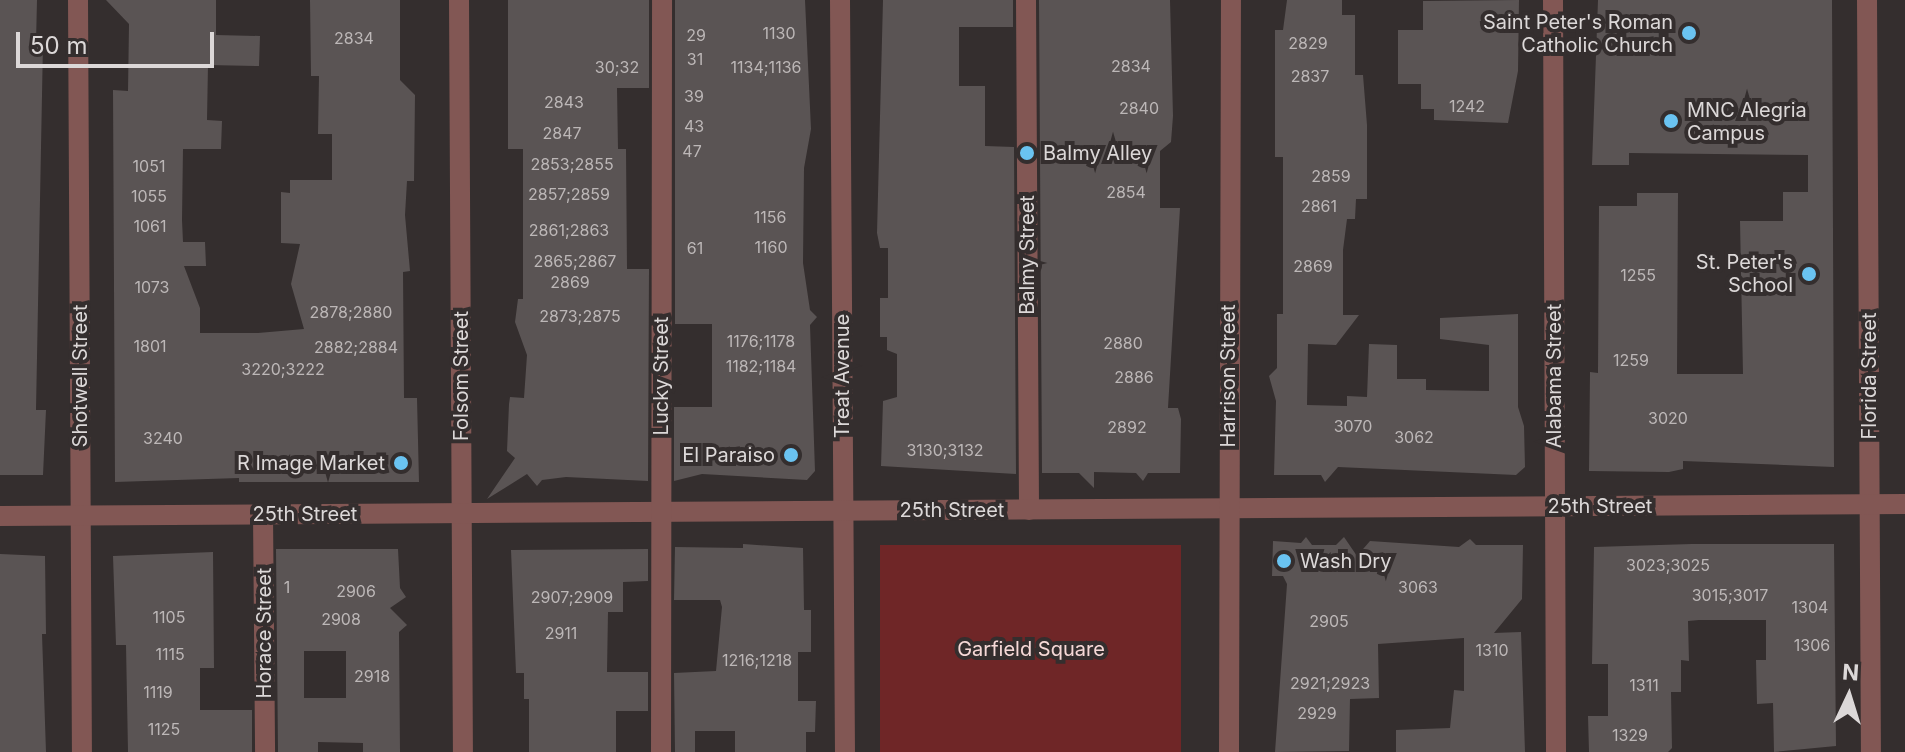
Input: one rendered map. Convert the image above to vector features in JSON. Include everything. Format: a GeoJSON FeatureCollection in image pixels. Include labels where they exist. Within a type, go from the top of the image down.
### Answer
{"type":"FeatureCollection","features":[{"type":"Feature","properties":{"kind":"street","name":"Shotwell Street"},"geometry":{"type":"LineString","coordinates":[[78,0],[82,752]]}},
{"type":"Feature","properties":{"kind":"street","name":"Folsom Street"},"geometry":{"type":"LineString","coordinates":[[459,0],[463,752]]}},
{"type":"Feature","properties":{"kind":"street","name":"Lucky Street"},"geometry":{"type":"LineString","coordinates":[[661,752],[662,0]]}},
{"type":"Feature","properties":{"kind":"street","name":"Treat Avenue"},"geometry":{"type":"LineString","coordinates":[[840,0],[845,752]]}},
{"type":"Feature","properties":{"kind":"street","name":"Balmy Street"},"geometry":{"type":"LineString","coordinates":[[1026,0],[1029,510]]}},
{"type":"Feature","properties":{"kind":"street","name":"Harrison Street"},"geometry":{"type":"LineString","coordinates":[[1229,752],[1227,509],[1231,0]]}},
{"type":"Feature","properties":{"kind":"street","name":"Alabama Street"},"geometry":{"type":"LineString","coordinates":[[1553,0],[1556,752]]}},
{"type":"Feature","properties":{"kind":"street","name":"Florida Street"},"geometry":{"type":"LineString","coordinates":[[1867,0],[1871,752]]}},
{"type":"Feature","properties":{"kind":"street","name":"25th Street"},"geometry":{"type":"LineString","coordinates":[[0,516],[1905,504]]}},
{"type":"Feature","properties":{"kind":"street","name":"Horace Street"},"geometry":{"type":"LineString","coordinates":[[263,514],[265,752]]}},
{"type":"Feature","properties":{"kind":"green space","name":"Garfield Square"},"geometry":{"type":"Polygon","coordinates":[[[880,545],[1181,545],[1181,752],[880,752],[880,545]]]}},
{"type":"Feature","properties":{"kind":"building"},"geometry":{"type":"Polygon","coordinates":[[[0,0],[37,0],[36,43],[43,43],[36,410],[46,410],[43,475],[0,475],[0,0]]]}},
{"type":"Feature","properties":{"kind":"building"},"geometry":{"type":"Polygon","coordinates":[[[106,0],[216,0],[216,35],[260,36],[259,66],[208,65],[207,120],[222,121],[221,149],[183,149],[182,220],[183,242],[205,242],[206,266],[184,266],[200,308],[200,333],[258,333],[304,329],[291,284],[300,244],[281,243],[281,192],[290,193],[290,180],[332,180],[332,134],[318,134],[319,76],[311,76],[310,0],[400,0],[400,80],[415,95],[414,181],[407,181],[405,215],[410,271],[403,272],[404,398],[417,398],[419,482],[239,482],[239,478],[115,482],[113,90],[128,91],[129,24],[106,0]]]}},
{"type":"Feature","properties":{"kind":"building"},"geometry":{"type":"Polygon","coordinates":[[[508,0],[649,0],[649,88],[617,88],[618,149],[626,149],[627,269],[649,269],[648,481],[566,477],[542,480],[537,486],[527,474],[487,499],[515,458],[507,451],[509,404],[510,397],[524,398],[527,355],[515,322],[518,299],[523,299],[523,149],[508,149],[508,0]]]}},
{"type":"Feature","properties":{"kind":"building"},"geometry":{"type":"Polygon","coordinates":[[[675,0],[805,0],[811,129],[804,168],[803,263],[810,310],[817,317],[810,325],[815,471],[807,480],[702,474],[674,481],[674,407],[712,407],[712,324],[675,324],[675,0]]]}},
{"type":"Feature","properties":{"kind":"building"},"geometry":{"type":"Polygon","coordinates":[[[883,0],[1013,0],[1013,27],[959,27],[959,86],[985,86],[985,146],[1014,147],[1016,474],[881,466],[883,401],[897,397],[897,354],[887,350],[887,337],[880,337],[880,298],[888,298],[888,248],[880,248],[877,233],[883,0]]]}},
{"type":"Feature","properties":{"kind":"building"},"geometry":{"type":"Polygon","coordinates":[[[1039,0],[1170,0],[1173,116],[1171,142],[1160,151],[1160,208],[1180,208],[1168,408],[1178,408],[1181,419],[1180,473],[1148,473],[1143,481],[1136,473],[1094,472],[1094,488],[1079,473],[1042,473],[1039,0]]]}},
{"type":"Feature","properties":{"kind":"building"},"geometry":{"type":"Polygon","coordinates":[[[1287,0],[1342,0],[1342,15],[1355,15],[1355,75],[1363,75],[1367,125],[1367,199],[1356,199],[1355,219],[1347,219],[1343,250],[1343,315],[1359,315],[1336,345],[1308,344],[1307,405],[1347,406],[1347,396],[1367,397],[1369,344],[1397,345],[1397,379],[1426,379],[1426,390],[1489,391],[1489,345],[1440,339],[1440,318],[1518,314],[1518,407],[1524,426],[1525,467],[1516,475],[1338,467],[1325,482],[1321,475],[1274,475],[1276,401],[1269,376],[1277,368],[1277,314],[1283,314],[1283,157],[1275,157],[1275,30],[1283,30],[1287,0]]]}},
{"type":"Feature","properties":{"kind":"building"},"geometry":{"type":"Polygon","coordinates":[[[1519,0],[1518,71],[1508,123],[1434,120],[1434,109],[1421,109],[1421,84],[1398,84],[1398,30],[1423,30],[1423,1],[1519,0]]]}},
{"type":"Feature","properties":{"kind":"building"},"geometry":{"type":"Polygon","coordinates":[[[1598,0],[1832,0],[1834,467],[1683,461],[1683,469],[1669,472],[1589,471],[1590,372],[1598,373],[1599,206],[1637,206],[1637,193],[1678,193],[1677,374],[1743,374],[1740,221],[1783,221],[1783,192],[1808,192],[1808,155],[1629,153],[1629,165],[1592,165],[1598,0]]]}},
{"type":"Feature","properties":{"kind":"building"},"geometry":{"type":"Polygon","coordinates":[[[1306,537],[1312,545],[1336,545],[1344,537],[1357,556],[1370,541],[1459,547],[1470,539],[1476,545],[1523,545],[1522,599],[1494,633],[1521,632],[1525,752],[1396,752],[1396,730],[1450,728],[1454,690],[1464,691],[1464,638],[1378,644],[1379,698],[1350,699],[1349,751],[1275,752],[1287,584],[1283,576],[1272,576],[1273,541],[1301,543],[1306,537]]]}},
{"type":"Feature","properties":{"kind":"building"},"geometry":{"type":"Polygon","coordinates":[[[743,544],[803,548],[804,610],[811,610],[811,652],[798,652],[798,701],[816,701],[815,732],[806,732],[806,752],[735,752],[735,731],[695,731],[695,752],[675,752],[674,673],[716,671],[722,607],[720,600],[674,600],[675,547],[743,548],[743,544]]]}},
{"type":"Feature","properties":{"kind":"building"},"geometry":{"type":"Polygon","coordinates":[[[1834,544],[1836,746],[1774,752],[1773,703],[1757,704],[1756,660],[1766,660],[1766,620],[1699,620],[1688,621],[1689,661],[1681,660],[1681,692],[1671,692],[1672,748],[1668,752],[1589,752],[1588,716],[1608,716],[1608,664],[1592,664],[1594,547],[1834,544]]]}},
{"type":"Feature","properties":{"kind":"building"},"geometry":{"type":"Polygon","coordinates":[[[276,549],[398,549],[400,588],[406,597],[390,608],[407,625],[399,632],[400,752],[363,752],[363,743],[318,742],[318,752],[278,752],[276,549]],[[304,651],[304,698],[346,698],[346,651],[304,651]]]}},
{"type":"Feature","properties":{"kind":"building"},"geometry":{"type":"Polygon","coordinates":[[[648,549],[648,581],[623,582],[623,612],[608,612],[607,672],[648,672],[648,711],[616,711],[616,752],[529,752],[529,699],[524,699],[524,673],[516,673],[511,550],[648,549]]]}},
{"type":"Feature","properties":{"kind":"building"},"geometry":{"type":"Polygon","coordinates":[[[213,552],[214,668],[200,668],[200,710],[252,710],[252,752],[128,752],[126,645],[116,645],[113,556],[213,552]]]}},
{"type":"Feature","properties":{"kind":"building"},"geometry":{"type":"Polygon","coordinates":[[[0,554],[45,556],[46,634],[42,634],[46,752],[0,752],[0,554]]]}},
{"type":"Feature","properties":{"kind":"place","name":"Saint Peter's Roman Catholic Church"},"geometry":{"type":"Point","coordinates":[1689,33]}},
{"type":"Feature","properties":{"kind":"place","name":"MNC Alegria Campus"},"geometry":{"type":"Point","coordinates":[1671,121]}},
{"type":"Feature","properties":{"kind":"place","name":"Balmy Alley"},"geometry":{"type":"Point","coordinates":[1027,153]}},
{"type":"Feature","properties":{"kind":"place","name":"St. Peter's School"},"geometry":{"type":"Point","coordinates":[1809,274]}},
{"type":"Feature","properties":{"kind":"place","name":"El Paraiso"},"geometry":{"type":"Point","coordinates":[791,455]}},
{"type":"Feature","properties":{"kind":"place","name":"R Image Market"},"geometry":{"type":"Point","coordinates":[401,463]}},
{"type":"Feature","properties":{"kind":"place","name":"Wash Dry"},"geometry":{"type":"Point","coordinates":[1284,561]}}]}
